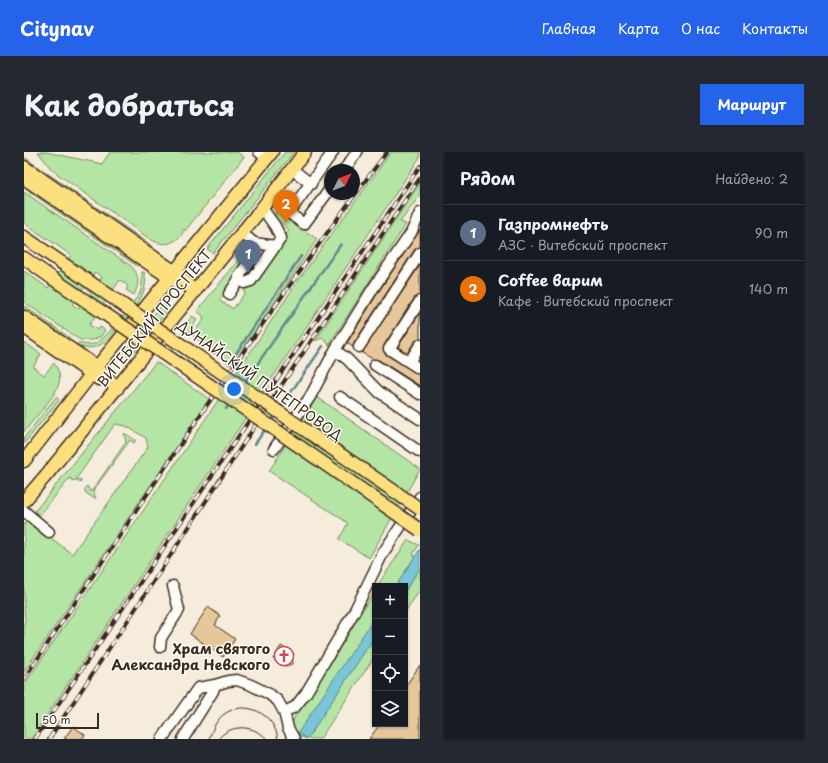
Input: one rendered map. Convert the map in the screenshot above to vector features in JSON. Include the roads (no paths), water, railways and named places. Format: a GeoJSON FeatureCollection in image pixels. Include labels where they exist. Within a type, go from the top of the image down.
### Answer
{"type":"FeatureCollection","features":[{"type":"Feature","properties":{"kind":"main road","name":"ВИТЕБСКИЙ ПРОСПЕКТ"},"geometry":{"type":"LineString","coordinates":[[24,501],[117,389],[305,152]]}},
{"type":"Feature","properties":{"kind":"main road","name":"ВИТЕБСКИЙ ПРОСПЕКТ"},"geometry":{"type":"LineString","coordinates":[[24,461],[173,275],[266,154]]}},
{"type":"Feature","properties":{"kind":"main road"},"geometry":{"type":"LineString","coordinates":[[24,167],[195,292]]}},
{"type":"Feature","properties":{"kind":"main road"},"geometry":{"type":"LineString","coordinates":[[24,178],[173,275]]}},
{"type":"Feature","properties":{"kind":"main road","name":"ДУНАЙСКИЙ ПУТЕПРОВОД"},"geometry":{"type":"LineString","coordinates":[[24,236],[420,509]]}},
{"type":"Feature","properties":{"kind":"main road"},"geometry":{"type":"LineString","coordinates":[[24,258],[420,530]]}},
{"type":"Feature","properties":{"kind":"main road"},"geometry":{"type":"LineString","coordinates":[[24,316],[117,389]]}},
{"type":"Feature","properties":{"kind":"main road"},"geometry":{"type":"LineString","coordinates":[[24,327],[95,371]]}},
{"type":"Feature","properties":{"kind":"street"},"geometry":{"type":"LineString","coordinates":[[324,197],[304,224],[289,213],[333,152]]}},
{"type":"Feature","properties":{"kind":"street"},"geometry":{"type":"LineString","coordinates":[[348,164],[357,152]]}},
{"type":"Feature","properties":{"kind":"street"},"geometry":{"type":"LineString","coordinates":[[292,169],[310,184]]}},
{"type":"Feature","properties":{"kind":"street"},"geometry":{"type":"LineString","coordinates":[[239,280],[244,283],[251,281],[276,246],[280,236],[262,208]]}},
{"type":"Feature","properties":{"kind":"street"},"geometry":{"type":"LineString","coordinates":[[274,449],[310,397],[335,350],[374,287],[411,233],[420,212]]}},
{"type":"Feature","properties":{"kind":"street"},"geometry":{"type":"LineString","coordinates":[[242,233],[264,262]]}},
{"type":"Feature","properties":{"kind":"street"},"geometry":{"type":"LineString","coordinates":[[254,249],[276,246]]}},
{"type":"Feature","properties":{"kind":"street"},"geometry":{"type":"LineString","coordinates":[[229,294],[239,280],[239,276],[254,249]]}},
{"type":"Feature","properties":{"kind":"street"},"geometry":{"type":"LineString","coordinates":[[359,347],[420,253]]}},
{"type":"Feature","properties":{"kind":"street"},"geometry":{"type":"LineString","coordinates":[[420,301],[389,349],[420,369]]}},
{"type":"Feature","properties":{"kind":"street"},"geometry":{"type":"LineString","coordinates":[[409,362],[420,345]]}},
{"type":"Feature","properties":{"kind":"street"},"geometry":{"type":"LineString","coordinates":[[335,350],[347,359],[379,392],[420,419]]}},
{"type":"Feature","properties":{"kind":"street"},"geometry":{"type":"LineString","coordinates":[[375,365],[420,394]]}},
{"type":"Feature","properties":{"kind":"street"},"geometry":{"type":"LineString","coordinates":[[340,397],[420,452]]}},
{"type":"Feature","properties":{"kind":"street"},"geometry":{"type":"LineString","coordinates":[[284,712],[295,707],[306,693],[354,612],[383,553],[420,497]]}},
{"type":"Feature","properties":{"kind":"street"},"geometry":{"type":"LineString","coordinates":[[24,511],[49,532]]}},
{"type":"Feature","properties":{"kind":"street"},"geometry":{"type":"LineString","coordinates":[[160,647],[161,638],[179,610],[173,586]]}},
{"type":"Feature","properties":{"kind":"street"},"geometry":{"type":"LineString","coordinates":[[162,739],[198,688],[237,680],[269,694],[278,701],[284,712],[288,728],[294,739]]}},
{"type":"Feature","properties":{"kind":"street"},"geometry":{"type":"LineString","coordinates":[[182,739],[213,691],[215,685]]}},
{"type":"Feature","properties":{"kind":"water"},"geometry":{"type":"Polygon","coordinates":[[[420,549],[420,568],[408,586],[408,583],[398,583],[420,549]]]}},
{"type":"Feature","properties":{"kind":"water"},"geometry":{"type":"Polygon","coordinates":[[[372,622],[372,641],[307,739],[298,733],[372,622]]]}},
{"type":"Feature","properties":{"kind":"waterway"},"geometry":{"type":"LineString","coordinates":[[244,383],[341,244]]}},
{"type":"Feature","properties":{"kind":"waterway"},"geometry":{"type":"LineString","coordinates":[[229,364],[301,256]]}},
{"type":"Feature","properties":{"kind":"waterway"},"geometry":{"type":"LineString","coordinates":[[280,408],[323,346]]}},
{"type":"Feature","properties":{"kind":"waterway"},"geometry":{"type":"LineString","coordinates":[[234,398],[240,388]]}},
{"type":"Feature","properties":{"kind":"waterway"},"geometry":{"type":"LineString","coordinates":[[226,409],[230,403]]}},
{"type":"Feature","properties":{"kind":"waterway"},"geometry":{"type":"LineString","coordinates":[[270,423],[276,414]]}},
{"type":"Feature","properties":{"kind":"waterway"},"geometry":{"type":"LineString","coordinates":[[255,444],[266,428]]}},
{"type":"Feature","properties":{"kind":"tram line"},"geometry":{"type":"LineString","coordinates":[[209,739],[218,720],[232,710],[240,708],[258,711],[265,716],[276,730],[278,739]]}},
{"type":"Feature","properties":{"kind":"tram line"},"geometry":{"type":"LineString","coordinates":[[218,739],[229,730],[236,728],[256,731],[267,739]]}},
{"type":"Feature","properties":{"kind":"railway"},"geometry":{"type":"LineString","coordinates":[[24,679],[247,347],[339,216],[387,152]]}},
{"type":"Feature","properties":{"kind":"railway"},"geometry":{"type":"LineString","coordinates":[[35,739],[420,166]]}},
{"type":"Feature","properties":{"kind":"railway"},"geometry":{"type":"LineString","coordinates":[[49,739],[277,392],[420,178]]}},
{"type":"Feature","properties":{"kind":"place","name":"Coffee варим"},"geometry":{"type":"Point","coordinates":[286,223]}},
{"type":"Feature","properties":{"kind":"place","name":"Газпромнефть"},"geometry":{"type":"Point","coordinates":[248,273]}},
{"type":"Feature","properties":{"kind":"place","name":"Храм святого Александра Невского"},"geometry":{"type":"Point","coordinates":[284,656]}}]}
